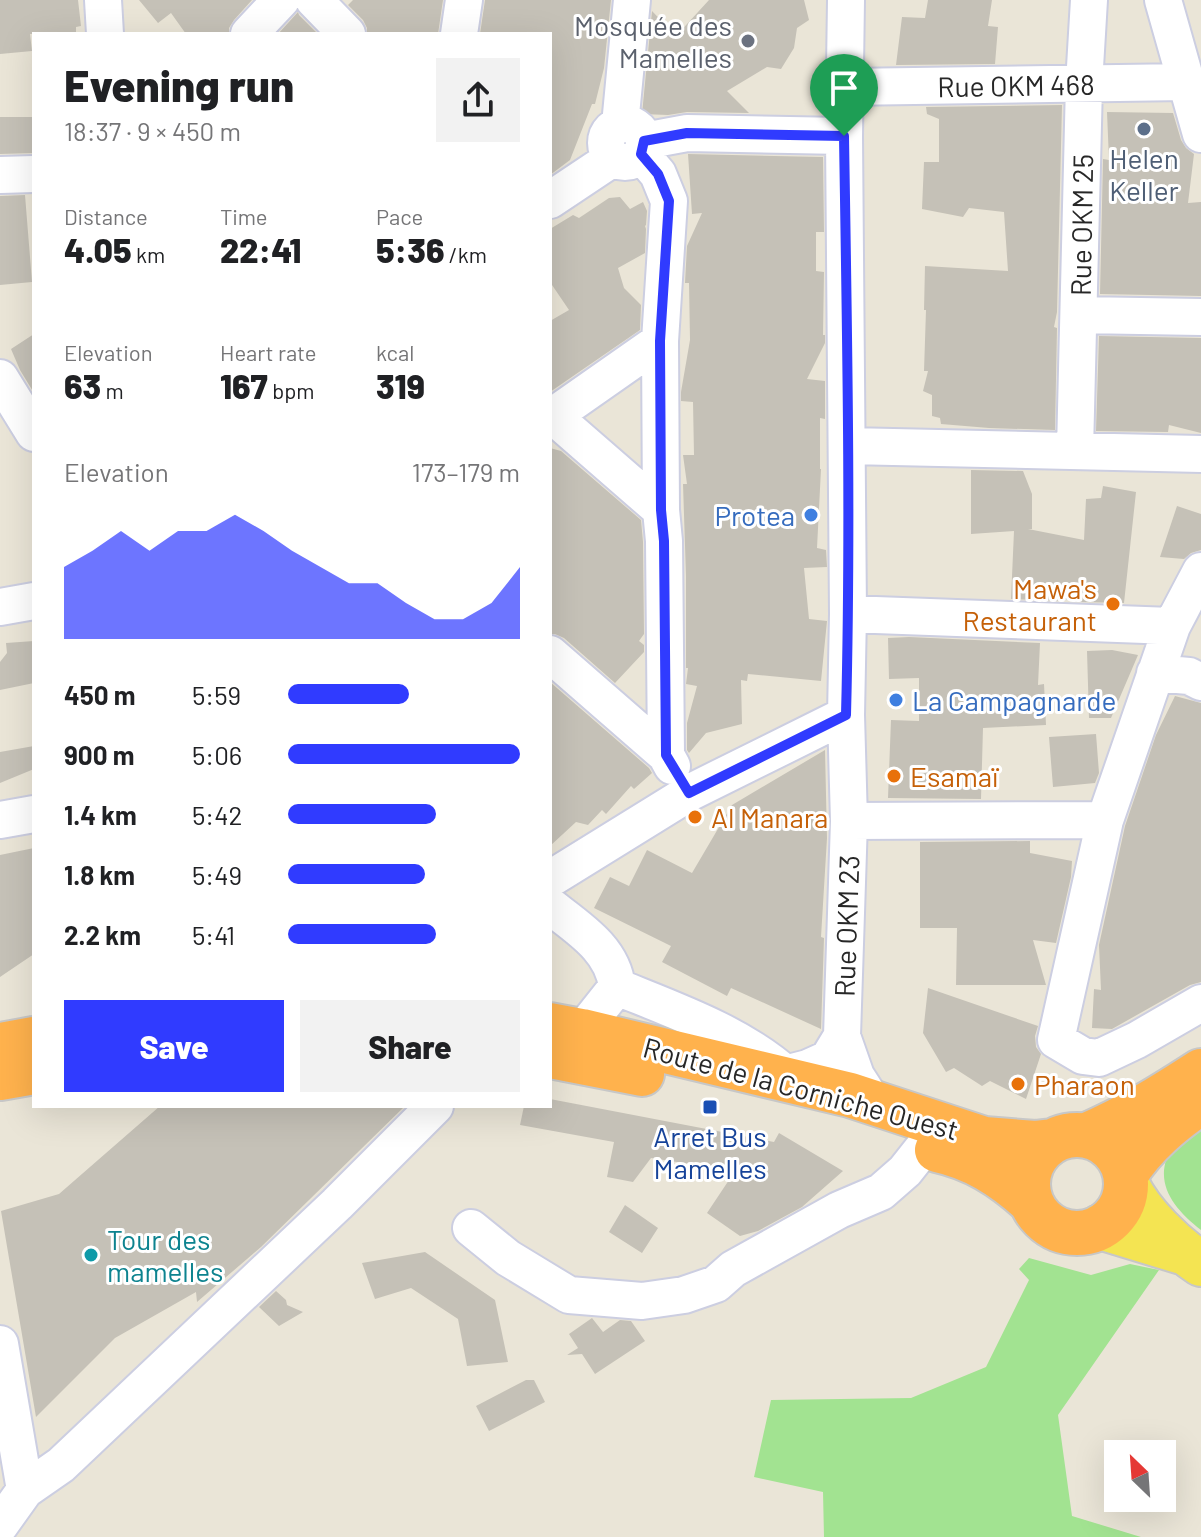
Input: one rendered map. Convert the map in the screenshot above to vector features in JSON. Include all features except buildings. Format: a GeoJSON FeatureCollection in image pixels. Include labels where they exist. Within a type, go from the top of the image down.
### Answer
{"type":"FeatureCollection","features":[{"type":"Feature","properties":{"kind":"highway","name":"Route de la Corniche Ouest"},"geometry":{"type":"LineString","coordinates":[[561,1037],[784,1078],[850,1095],[984,1139],[1022,1143],[1070,1138],[1129,1115],[1201,1071]]}},
{"type":"Feature","properties":{"kind":"highway","name":"Route de la Corniche Ouest"},"geometry":{"type":"LineString","coordinates":[[561,1037],[689,1085],[861,1127],[950,1153],[988,1168],[1030,1201]]}},
{"type":"Feature","properties":{"kind":"highway"},"geometry":{"type":"LineString","coordinates":[[0,1045],[32,1039]]}},
{"type":"Feature","properties":{"kind":"highway"},"geometry":{"type":"LineString","coordinates":[[0,1078],[32,1072]]}},
{"type":"Feature","properties":{"kind":"highway"},"geometry":{"type":"LineString","coordinates":[[1126,1179],[1134,1160],[1159,1134],[1201,1102]]}},
{"type":"Feature","properties":{"kind":"highway"},"geometry":{"type":"LineString","coordinates":[[1070,1138],[1100,1140],[1121,1161],[1126,1179],[1125,1197],[1119,1209],[1100,1227],[1085,1232],[1068,1232],[1052,1226],[1039,1215],[1030,1201],[1027,1184],[1039,1152],[1070,1138]]}},
{"type":"Feature","properties":{"kind":"main road"},"geometry":{"type":"LineString","coordinates":[[1126,1179],[1142,1210],[1193,1258]]}},
{"type":"Feature","properties":{"kind":"main road"},"geometry":{"type":"LineString","coordinates":[[1100,1227],[1193,1258]]}},
{"type":"Feature","properties":{"kind":"street"},"geometry":{"type":"LineString","coordinates":[[103,0],[105,32]]}},
{"type":"Feature","properties":{"kind":"street"},"geometry":{"type":"LineString","coordinates":[[251,32],[281,0]]}},
{"type":"Feature","properties":{"kind":"street"},"geometry":{"type":"LineString","coordinates":[[314,0],[345,32]]}},
{"type":"Feature","properties":{"kind":"street"},"geometry":{"type":"LineString","coordinates":[[459,32],[464,0]]}},
{"type":"Feature","properties":{"kind":"street"},"geometry":{"type":"LineString","coordinates":[[632,0],[630,144],[658,174],[669,201],[660,341],[666,755]]}},
{"type":"Feature","properties":{"kind":"street","name":"Rue OKM 23"},"geometry":{"type":"LineString","coordinates":[[842,1036],[849,821],[846,715],[846,0]]}},
{"type":"Feature","properties":{"kind":"street","name":"Rue OKM 25"},"geometry":{"type":"LineString","coordinates":[[1075,451],[1089,0]]}},
{"type":"Feature","properties":{"kind":"street"},"geometry":{"type":"LineString","coordinates":[[1163,0],[1201,134]]}},
{"type":"Feature","properties":{"kind":"street","name":"Rue OKM 468"},"geometry":{"type":"LineString","coordinates":[[845,87],[1186,82]]}},
{"type":"Feature","properties":{"kind":"street"},"geometry":{"type":"LineString","coordinates":[[552,199],[630,144],[687,133],[844,136]]}},
{"type":"Feature","properties":{"kind":"street"},"geometry":{"type":"LineString","coordinates":[[0,175],[32,174]]}},
{"type":"Feature","properties":{"kind":"street"},"geometry":{"type":"LineString","coordinates":[[1079,315],[1201,317]]}},
{"type":"Feature","properties":{"kind":"street"},"geometry":{"type":"LineString","coordinates":[[660,341],[552,417],[661,510]]}},
{"type":"Feature","properties":{"kind":"street"},"geometry":{"type":"LineString","coordinates":[[1,380],[32,430]]}},
{"type":"Feature","properties":{"kind":"street"},"geometry":{"type":"LineString","coordinates":[[848,446],[1201,454]]}},
{"type":"Feature","properties":{"kind":"street"},"geometry":{"type":"LineString","coordinates":[[1201,571],[1172,626],[1105,820],[1056,1040],[1083,1056],[1099,1058],[1201,1003]]}},
{"type":"Feature","properties":{"kind":"street"},"geometry":{"type":"LineString","coordinates":[[0,607],[32,601]]}},
{"type":"Feature","properties":{"kind":"street"},"geometry":{"type":"LineString","coordinates":[[848,614],[1172,626]]}},
{"type":"Feature","properties":{"kind":"street"},"geometry":{"type":"LineString","coordinates":[[552,656],[666,755],[689,793]]}},
{"type":"Feature","properties":{"kind":"street"},"geometry":{"type":"LineString","coordinates":[[1155,673],[1189,676],[1201,682]]}},
{"type":"Feature","properties":{"kind":"street"},"geometry":{"type":"LineString","coordinates":[[552,878],[689,793],[846,715]]}},
{"type":"Feature","properties":{"kind":"street"},"geometry":{"type":"LineString","coordinates":[[0,820],[32,814]]}},
{"type":"Feature","properties":{"kind":"street"},"geometry":{"type":"LineString","coordinates":[[849,821],[1105,820]]}},
{"type":"Feature","properties":{"kind":"street"},"geometry":{"type":"LineString","coordinates":[[552,908],[589,936],[608,959],[617,987]]}},
{"type":"Feature","properties":{"kind":"street"},"geometry":{"type":"LineString","coordinates":[[617,987],[727,1035],[768,1059],[784,1078],[828,1059],[842,1036]]}},
{"type":"Feature","properties":{"kind":"street"},"geometry":{"type":"LineString","coordinates":[[561,1037],[617,987]]}},
{"type":"Feature","properties":{"kind":"street"},"geometry":{"type":"LineString","coordinates":[[842,1036],[856,1076],[874,1104]]}},
{"type":"Feature","properties":{"kind":"street"},"geometry":{"type":"LineString","coordinates":[[0,1525],[25,1490],[61,1465],[84,1444],[337,1204],[433,1108]]}},
{"type":"Feature","properties":{"kind":"street"},"geometry":{"type":"LineString","coordinates":[[471,1228],[508,1258],[569,1295],[642,1301],[684,1295],[716,1284],[733,1269],[839,1210],[881,1192],[905,1171],[924,1147]]}},
{"type":"Feature","properties":{"kind":"street"},"geometry":{"type":"LineString","coordinates":[[0,1344],[7,1432],[25,1490]]}},
{"type":"Feature","properties":{"kind":"green space"},"geometry":{"type":"Polygon","coordinates":[[[1201,1124],[1201,1230],[1173,1202],[1164,1180],[1164,1168],[1177,1140],[1201,1124]]]}},
{"type":"Feature","properties":{"kind":"green space"},"geometry":{"type":"Polygon","coordinates":[[[1029,1258],[1091,1275],[1130,1264],[1159,1270],[1058,1415],[1072,1516],[1141,1537],[824,1537],[823,1492],[754,1477],[771,1400],[911,1398],[986,1367],[1029,1280],[1019,1269],[1029,1258]]]}},
{"type":"Feature","properties":{"kind":"place","name":"Mosquée des Mamelles"},"geometry":{"type":"Point","coordinates":[748,41]}},
{"type":"Feature","properties":{"kind":"place","name":"Helen Keller"},"geometry":{"type":"Point","coordinates":[1144,129]}},
{"type":"Feature","properties":{"kind":"place","name":"Protea"},"geometry":{"type":"Point","coordinates":[811,515]}},
{"type":"Feature","properties":{"kind":"place","name":"Mawa's Restaurant"},"geometry":{"type":"Point","coordinates":[1113,604]}},
{"type":"Feature","properties":{"kind":"place","name":"La Campagnarde"},"geometry":{"type":"Point","coordinates":[896,700]}},
{"type":"Feature","properties":{"kind":"place","name":"Esamaï"},"geometry":{"type":"Point","coordinates":[894,776]}},
{"type":"Feature","properties":{"kind":"place","name":"Al Manara"},"geometry":{"type":"Point","coordinates":[695,817]}},
{"type":"Feature","properties":{"kind":"place","name":"Pharaon"},"geometry":{"type":"Point","coordinates":[1018,1084]}},
{"type":"Feature","properties":{"kind":"place","name":"Arret Bus Mamelles"},"geometry":{"type":"Point","coordinates":[710,1107]}},
{"type":"Feature","properties":{"kind":"place","name":"Tour des mamelles"},"geometry":{"type":"Point","coordinates":[91,1255]}},
{"type":"Feature","properties":{"kind":"route"},"geometry":{"type":"LineString","coordinates":[[687,133],[844,136],[848,446],[846,715],[689,793],[666,755],[660,341],[669,201],[658,174],[641,154],[644,141],[687,133]]}}]}
